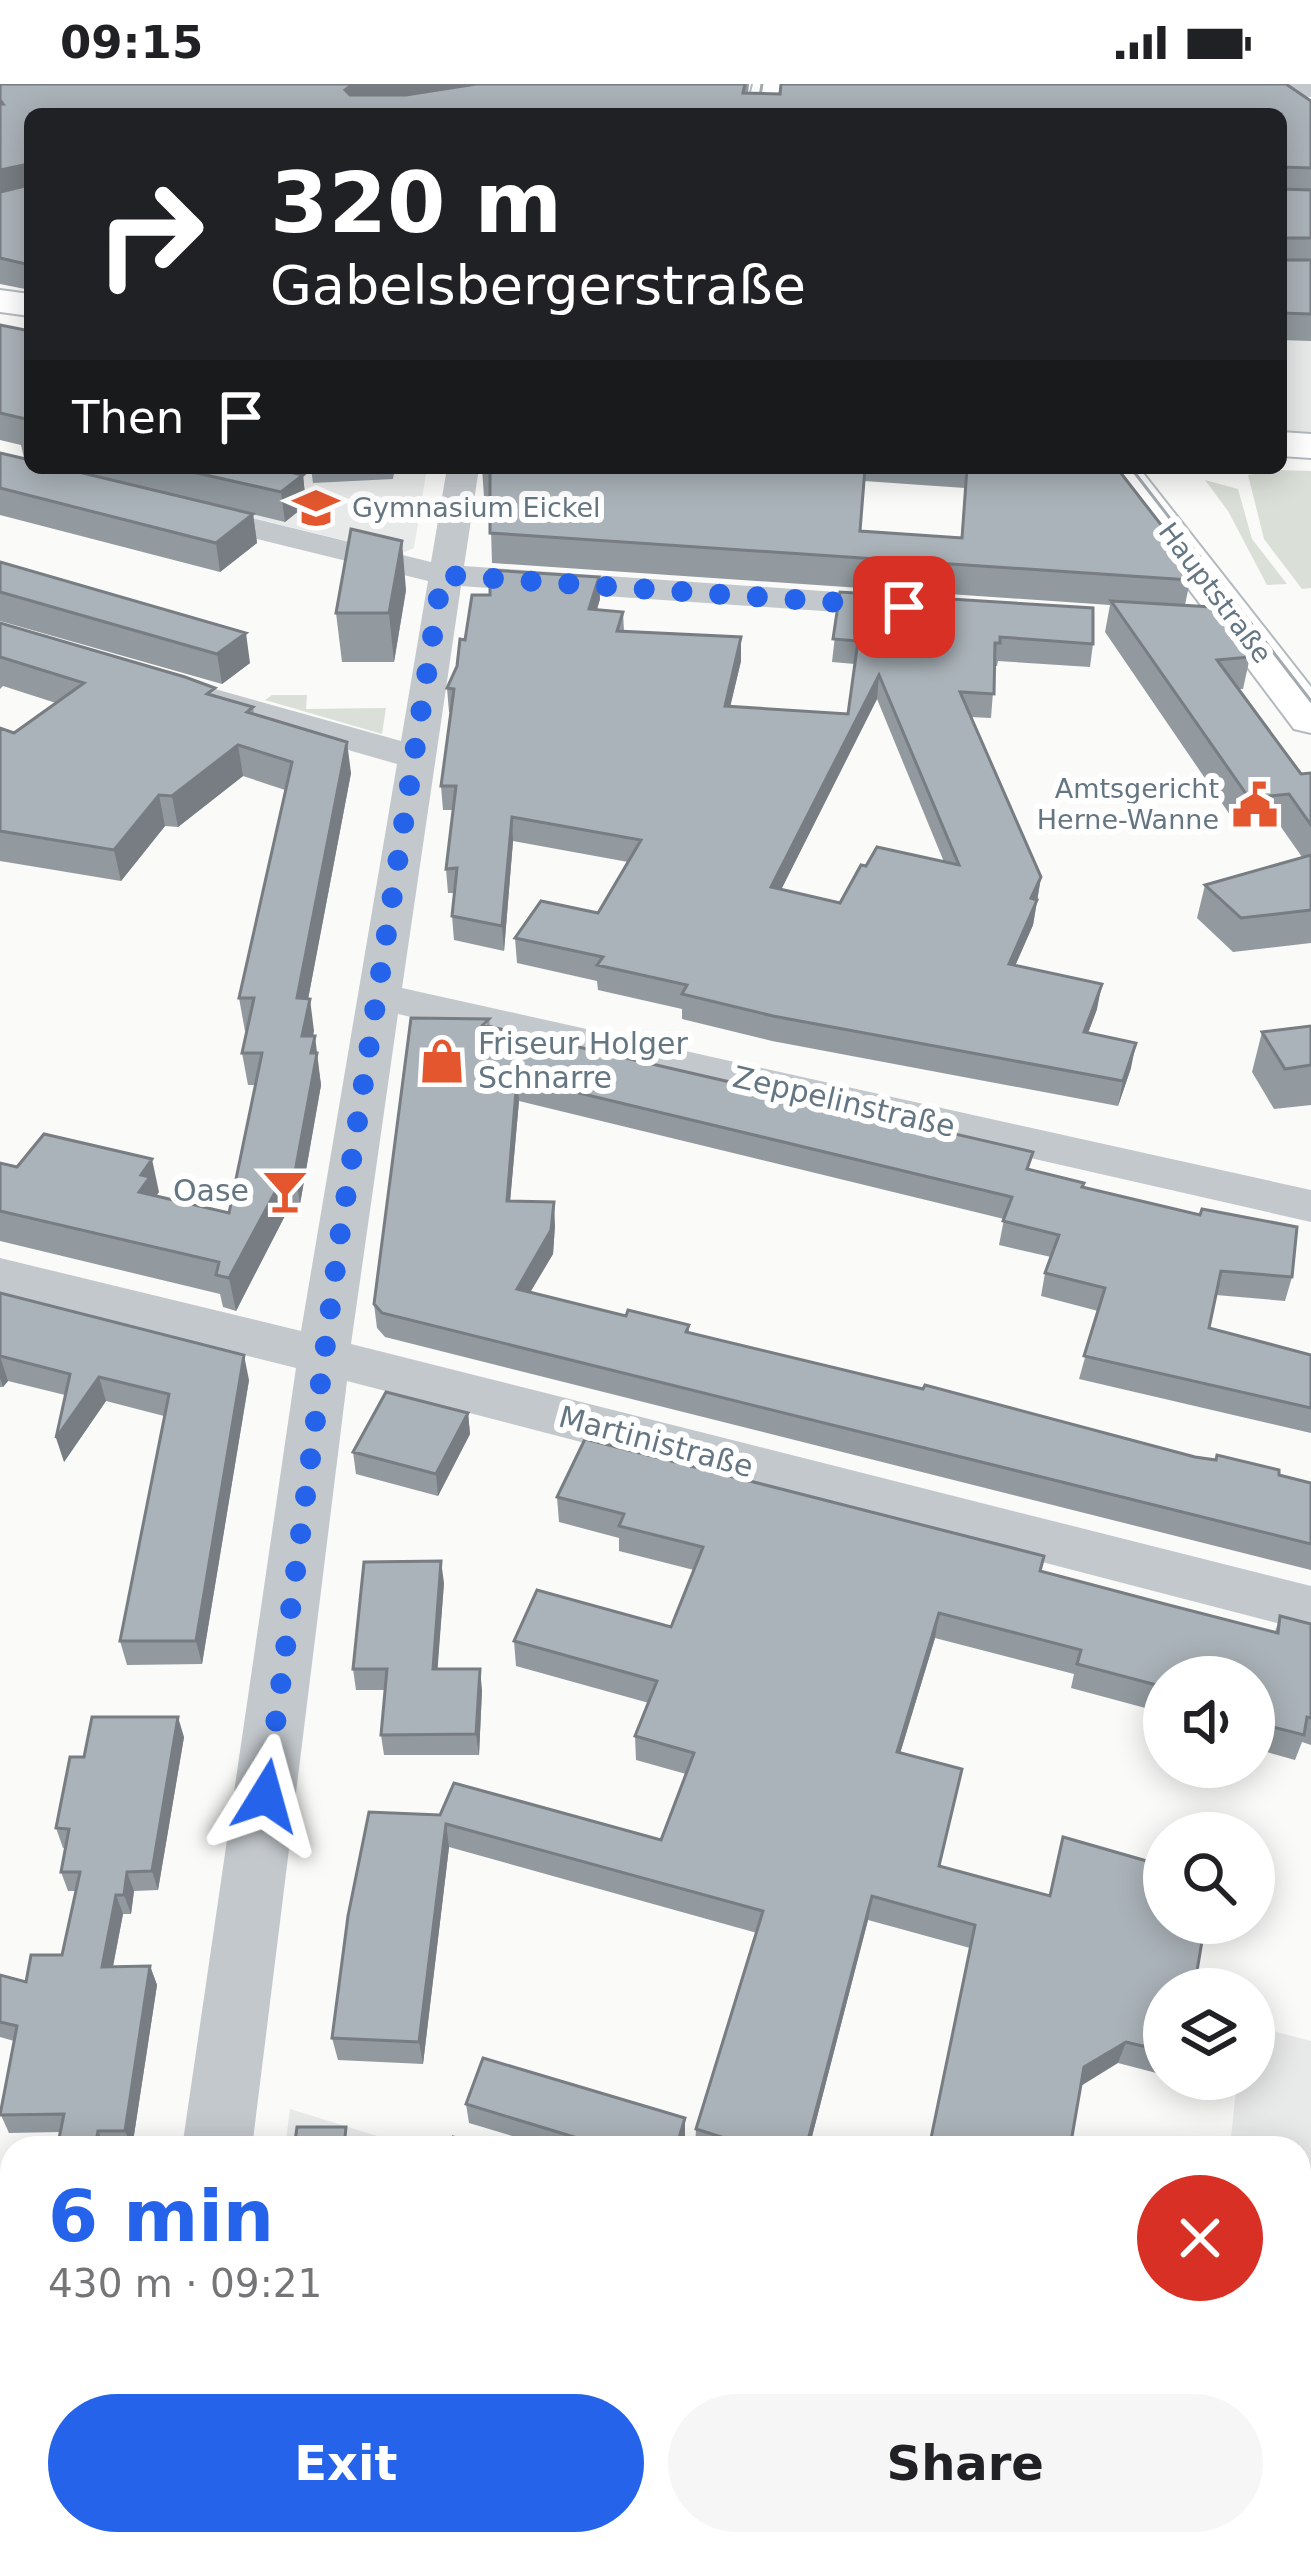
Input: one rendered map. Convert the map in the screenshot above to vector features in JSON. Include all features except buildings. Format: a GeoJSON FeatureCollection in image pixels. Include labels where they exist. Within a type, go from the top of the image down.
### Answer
{"type":"FeatureCollection","features":[{"type":"Feature","properties":{"kind":"street"},"geometry":{"type":"LineString","coordinates":[[1173,84],[1311,90]]}},
{"type":"Feature","properties":{"kind":"street"},"geometry":{"type":"LineString","coordinates":[[219,2136],[338,1250],[442,575],[462,474]]}},
{"type":"Feature","properties":{"kind":"street","name":"Hauptstraße"},"geometry":{"type":"LineString","coordinates":[[1123,474],[1311,719]]}},
{"type":"Feature","properties":{"kind":"street"},"geometry":{"type":"LineString","coordinates":[[165,507],[442,575],[932,609]]}},
{"type":"Feature","properties":{"kind":"street","name":"Hauptstraße"},"geometry":{"type":"LineString","coordinates":[[1240,560],[1267,609],[1311,666]]}},
{"type":"Feature","properties":{"kind":"street"},"geometry":{"type":"LineString","coordinates":[[1187,626],[1239,626]]}},
{"type":"Feature","properties":{"kind":"street"},"geometry":{"type":"LineString","coordinates":[[150,680],[414,757]]}},
{"type":"Feature","properties":{"kind":"street","name":"Zeppelinstraße"},"geometry":{"type":"LineString","coordinates":[[378,996],[1311,1206]]}},
{"type":"Feature","properties":{"kind":"street","name":"Martinistraße"},"geometry":{"type":"LineString","coordinates":[[0,1276],[327,1354],[1311,1609]]}},
{"type":"Feature","properties":{"kind":"shaded area"},"geometry":{"type":"Polygon","coordinates":[[[1287,284],[1311,285],[1311,436],[1287,435],[1287,284]]]}},
{"type":"Feature","properties":{"kind":"shaded area"},"geometry":{"type":"Polygon","coordinates":[[[1311,471],[1311,588],[1302,589],[1264,539],[1248,475],[1311,471]]]}},
{"type":"Feature","properties":{"kind":"shaded area","name":"Gymnasium Eickel"},"geometry":{"type":"Polygon","coordinates":[[[75,474],[426,474],[414,548],[400,554],[75,474]]]}},
{"type":"Feature","properties":{"kind":"shaded area"},"geometry":{"type":"Polygon","coordinates":[[[1205,480],[1238,489],[1252,539],[1287,584],[1267,585],[1228,511],[1205,480]]]}},
{"type":"Feature","properties":{"kind":"shaded area"},"geometry":{"type":"Polygon","coordinates":[[[272,695],[307,695],[306,709],[386,708],[382,734],[265,700],[272,695]]]}},
{"type":"Feature","properties":{"kind":"shaded area"},"geometry":{"type":"Polygon","coordinates":[[[1275,2032],[1311,2041],[1311,2136],[1231,2136],[1235,2100],[1275,2100],[1275,2032]]]}},
{"type":"Feature","properties":{"kind":"shaded area"},"geometry":{"type":"Polygon","coordinates":[[[290,2109],[377,2136],[287,2136],[290,2109]]]}},
{"type":"Feature","properties":{"kind":"tram line"},"geometry":{"type":"LineString","coordinates":[[758,108],[762,84]]}},
{"type":"Feature","properties":{"kind":"tram line"},"geometry":{"type":"LineString","coordinates":[[1136,474],[1311,701]]}},
{"type":"Feature","properties":{"kind":"place","name":"Gymnasium Eickel"},"geometry":{"type":"Point","coordinates":[316,508]}},
{"type":"Feature","properties":{"kind":"place","name":"Amtsgericht Herne-Wanne"},"geometry":{"type":"Point","coordinates":[1255,805]}},
{"type":"Feature","properties":{"kind":"place","name":"Friseur Holger Schnarre"},"geometry":{"type":"Point","coordinates":[442,1061]}},
{"type":"Feature","properties":{"kind":"place","name":"Oase"},"geometry":{"type":"Point","coordinates":[285,1191]}},
{"type":"Feature","properties":{"kind":"route"},"geometry":{"type":"LineString","coordinates":[[266,1796],[340,1235],[442,575],[904,607]]}}]}
